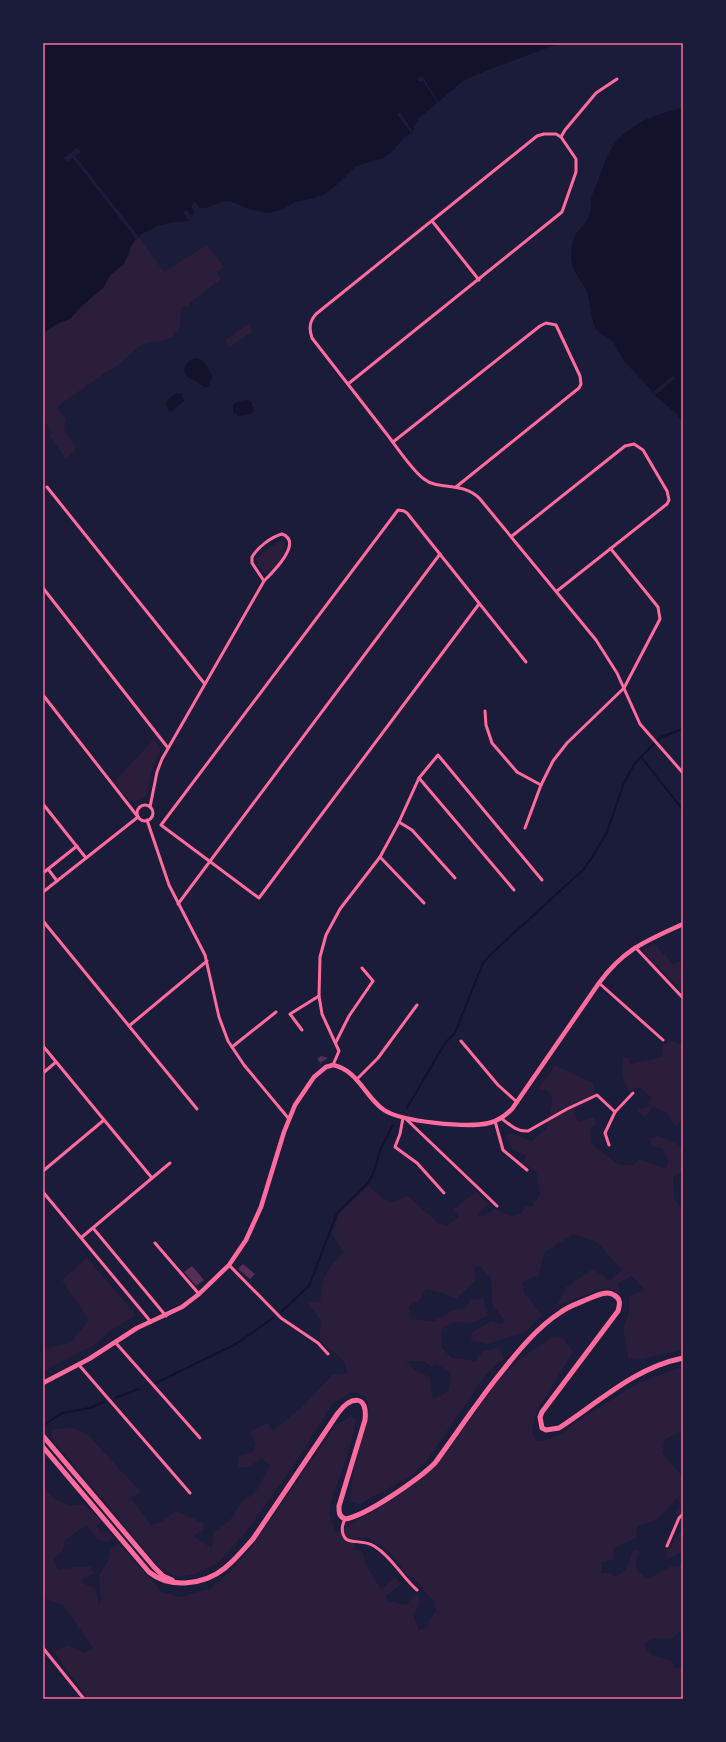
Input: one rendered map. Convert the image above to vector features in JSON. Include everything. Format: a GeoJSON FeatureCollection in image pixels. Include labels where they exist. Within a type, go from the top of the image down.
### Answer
{"type":"FeatureCollection","features":[{"type":"Feature","properties":{"kind":"main road"},"geometry":{"type":"LineString","coordinates":[[43,1384],[79,1365],[134,1330],[182,1308],[229,1265],[246,1240],[261,1207],[289,1119],[300,1097],[314,1077],[326,1067],[333,1065],[346,1069],[380,1107],[405,1119],[477,1125],[495,1121],[512,1109],[599,983],[621,957],[635,947],[683,924]]}},
{"type":"Feature","properties":{"kind":"main road"},"geometry":{"type":"LineString","coordinates":[[43,1447],[149,1572],[158,1578],[171,1582],[180,1583],[202,1580],[223,1569],[253,1539],[338,1413],[346,1403],[351,1400],[358,1400],[365,1407],[365,1420],[339,1506],[339,1512],[345,1519],[358,1515],[409,1485],[425,1473],[435,1463],[523,1345],[559,1313],[569,1307],[596,1295],[607,1293],[613,1294],[618,1298],[620,1304],[618,1311],[542,1412],[540,1423],[542,1428],[546,1430],[559,1428],[636,1375],[656,1365],[683,1358]]}},
{"type":"Feature","properties":{"kind":"main road"},"geometry":{"type":"LineString","coordinates":[[43,1436],[154,1568],[164,1576],[180,1583]]}},
{"type":"Feature","properties":{"kind":"street"},"geometry":{"type":"LineString","coordinates":[[561,137],[569,125],[596,93],[617,79]]}},
{"type":"Feature","properties":{"kind":"street"},"geometry":{"type":"LineString","coordinates":[[348,384],[562,212],[577,165],[574,153],[561,137],[550,133],[537,136],[316,314],[310,324],[310,331],[312,338],[393,442],[424,480],[433,484],[456,487],[476,494],[512,536],[596,640],[624,688],[636,718],[659,747],[683,773]]}},
{"type":"Feature","properties":{"kind":"street"},"geometry":{"type":"LineString","coordinates":[[432,221],[479,280]]}},
{"type":"Feature","properties":{"kind":"street"},"geometry":{"type":"LineString","coordinates":[[393,442],[540,326],[552,323],[556,325],[580,376],[581,384],[576,390],[456,487]]}},
{"type":"Feature","properties":{"kind":"street"},"geometry":{"type":"LineString","coordinates":[[512,536],[625,446],[634,444],[643,450],[667,490],[669,500],[663,509],[557,591]]}},
{"type":"Feature","properties":{"kind":"street"},"geometry":{"type":"LineString","coordinates":[[47,487],[204,683]]}},
{"type":"Feature","properties":{"kind":"street"},"geometry":{"type":"LineString","coordinates":[[480,604],[259,898],[161,825],[395,512],[401,510],[407,513],[480,604],[526,662]]}},
{"type":"Feature","properties":{"kind":"street"},"geometry":{"type":"LineString","coordinates":[[147,820],[150,819],[153,812],[150,806],[157,772],[168,748],[264,581],[278,566],[288,552],[289,542],[285,535],[282,534],[273,537],[256,550],[252,556],[252,563],[264,581]]}},
{"type":"Feature","properties":{"kind":"street"},"geometry":{"type":"LineString","coordinates":[[525,828],[541,785],[553,761],[563,748],[624,688],[658,624],[660,615],[658,607],[611,549]]}},
{"type":"Feature","properties":{"kind":"street"},"geometry":{"type":"LineString","coordinates":[[178,904],[440,554]]}},
{"type":"Feature","properties":{"kind":"street"},"geometry":{"type":"LineString","coordinates":[[43,588],[168,748]]}},
{"type":"Feature","properties":{"kind":"street"},"geometry":{"type":"LineString","coordinates":[[43,695],[138,817],[147,820]]}},
{"type":"Feature","properties":{"kind":"street"},"geometry":{"type":"LineString","coordinates":[[485,710],[486,725],[492,743],[518,772],[541,785]]}},
{"type":"Feature","properties":{"kind":"street"},"geometry":{"type":"LineString","coordinates":[[333,1065],[339,1051],[324,1018],[319,996],[320,962],[326,935],[340,908],[380,857],[399,822],[419,778],[438,755],[542,880]]}},
{"type":"Feature","properties":{"kind":"street"},"geometry":{"type":"LineString","coordinates":[[680,770],[683,767]]}},
{"type":"Feature","properties":{"kind":"street"},"geometry":{"type":"LineString","coordinates":[[419,778],[514,890]]}},
{"type":"Feature","properties":{"kind":"street"},"geometry":{"type":"LineString","coordinates":[[43,804],[86,858]]}},
{"type":"Feature","properties":{"kind":"street"},"geometry":{"type":"LineString","coordinates":[[138,817],[137,812],[139,807],[144,805],[150,806]]}},
{"type":"Feature","properties":{"kind":"street"},"geometry":{"type":"LineString","coordinates":[[43,892],[138,817]]}},
{"type":"Feature","properties":{"kind":"street"},"geometry":{"type":"LineString","coordinates":[[147,820],[169,885],[202,946],[207,961],[222,1028],[244,1065],[289,1119]]}},
{"type":"Feature","properties":{"kind":"street"},"geometry":{"type":"LineString","coordinates":[[399,822],[412,830],[455,878]]}},
{"type":"Feature","properties":{"kind":"street"},"geometry":{"type":"LineString","coordinates":[[43,873],[77,846]]}},
{"type":"Feature","properties":{"kind":"street"},"geometry":{"type":"LineString","coordinates":[[380,857],[424,904]]}},
{"type":"Feature","properties":{"kind":"street"},"geometry":{"type":"LineString","coordinates":[[48,869],[57,881]]}},
{"type":"Feature","properties":{"kind":"street"},"geometry":{"type":"LineString","coordinates":[[43,922],[197,1109]]}},
{"type":"Feature","properties":{"kind":"street"},"geometry":{"type":"LineString","coordinates":[[635,947],[683,998]]}},
{"type":"Feature","properties":{"kind":"street"},"geometry":{"type":"LineString","coordinates":[[129,1026],[207,961]]}},
{"type":"Feature","properties":{"kind":"street"},"geometry":{"type":"LineString","coordinates":[[336,1042],[349,1016],[373,981],[362,968]]}},
{"type":"Feature","properties":{"kind":"street"},"geometry":{"type":"LineString","coordinates":[[599,983],[663,1040]]}},
{"type":"Feature","properties":{"kind":"street"},"geometry":{"type":"LineString","coordinates":[[302,1030],[290,1014],[319,996]]}},
{"type":"Feature","properties":{"kind":"street"},"geometry":{"type":"LineString","coordinates":[[356,1080],[378,1058],[417,1005]]}},
{"type":"Feature","properties":{"kind":"street"},"geometry":{"type":"LineString","coordinates":[[232,1047],[276,1012]]}},
{"type":"Feature","properties":{"kind":"street"},"geometry":{"type":"LineString","coordinates":[[461,1041],[498,1085],[517,1102]]}},
{"type":"Feature","properties":{"kind":"street"},"geometry":{"type":"LineString","coordinates":[[43,1046],[152,1178]]}},
{"type":"Feature","properties":{"kind":"street"},"geometry":{"type":"LineString","coordinates":[[43,1073],[56,1062]]}},
{"type":"Feature","properties":{"kind":"street"},"geometry":{"type":"LineString","coordinates":[[609,1146],[605,1133],[614,1112],[634,1093]]}},
{"type":"Feature","properties":{"kind":"street"},"geometry":{"type":"LineString","coordinates":[[501,1118],[515,1129],[522,1132],[528,1131],[567,1109],[597,1095],[614,1112]]}},
{"type":"Feature","properties":{"kind":"street"},"geometry":{"type":"LineString","coordinates":[[444,1193],[416,1163],[396,1147],[405,1119],[497,1206]]}},
{"type":"Feature","properties":{"kind":"street"},"geometry":{"type":"LineString","coordinates":[[43,1171],[104,1120]]}},
{"type":"Feature","properties":{"kind":"street"},"geometry":{"type":"LineString","coordinates":[[495,1121],[502,1150],[527,1170]]}},
{"type":"Feature","properties":{"kind":"street"},"geometry":{"type":"LineString","coordinates":[[82,1237],[170,1163]]}},
{"type":"Feature","properties":{"kind":"street"},"geometry":{"type":"LineString","coordinates":[[43,1192],[152,1322]]}},
{"type":"Feature","properties":{"kind":"street"},"geometry":{"type":"LineString","coordinates":[[93,1228],[166,1316]]}},
{"type":"Feature","properties":{"kind":"street"},"geometry":{"type":"LineString","coordinates":[[155,1243],[199,1294]]}},
{"type":"Feature","properties":{"kind":"street"},"geometry":{"type":"LineString","coordinates":[[229,1265],[281,1318],[318,1343],[328,1354]]}},
{"type":"Feature","properties":{"kind":"street"},"geometry":{"type":"LineString","coordinates":[[115,1342],[200,1438]]}},
{"type":"Feature","properties":{"kind":"street"},"geometry":{"type":"LineString","coordinates":[[79,1365],[190,1493]]}},
{"type":"Feature","properties":{"kind":"street"},"geometry":{"type":"LineString","coordinates":[[667,1546],[679,1518],[683,1514]]}},
{"type":"Feature","properties":{"kind":"street"},"geometry":{"type":"LineString","coordinates":[[345,1519],[342,1526],[345,1538],[348,1541],[364,1541],[377,1547],[416,1590]]}},
{"type":"Feature","properties":{"kind":"street"},"geometry":{"type":"LineString","coordinates":[[43,1648],[84,1699]]}},
{"type":"Feature","properties":{"kind":"shaded area"},"geometry":{"type":"Polygon","coordinates":[[[43,43],[560,43],[464,80],[419,118],[414,126],[413,132],[404,137],[394,150],[383,158],[356,166],[339,183],[325,194],[296,202],[281,210],[267,213],[249,209],[230,201],[221,202],[206,208],[200,208],[194,202],[191,206],[195,213],[192,216],[187,210],[183,212],[189,221],[173,222],[157,226],[138,236],[131,246],[124,264],[111,274],[103,288],[79,308],[70,319],[56,324],[43,333],[43,43]]]}},
{"type":"Feature","properties":{"kind":"shaded area"},"geometry":{"type":"Polygon","coordinates":[[[683,108],[683,424],[678,415],[654,394],[625,362],[613,342],[596,329],[592,319],[589,298],[572,264],[571,253],[575,236],[586,222],[589,215],[592,195],[610,151],[616,142],[623,134],[641,122],[651,117],[683,108]]]}},
{"type":"Feature","properties":{"kind":"shaded area"},"geometry":{"type":"Polygon","coordinates":[[[138,236],[164,272],[207,245],[224,267],[217,272],[221,279],[189,303],[189,307],[184,306],[181,308],[180,326],[172,337],[139,346],[116,367],[107,371],[57,407],[66,419],[64,430],[75,445],[74,452],[66,459],[49,435],[52,432],[43,420],[43,333],[75,314],[128,257],[131,246],[138,236]]]}},
{"type":"Feature","properties":{"kind":"shaded area"},"geometry":{"type":"Polygon","coordinates":[[[248,324],[253,331],[230,347],[225,340],[248,324]]]}},
{"type":"Feature","properties":{"kind":"shaded area"},"geometry":{"type":"Polygon","coordinates":[[[196,358],[204,363],[211,374],[212,377],[208,387],[203,386],[189,378],[186,374],[186,365],[190,360],[196,358]]]}},
{"type":"Feature","properties":{"kind":"shaded area"},"geometry":{"type":"Polygon","coordinates":[[[178,393],[182,394],[184,401],[172,411],[168,410],[166,402],[178,393]]]}},
{"type":"Feature","properties":{"kind":"shaded area"},"geometry":{"type":"Polygon","coordinates":[[[248,400],[251,402],[254,410],[251,413],[248,415],[238,416],[233,412],[233,404],[248,400]]]}},
{"type":"Feature","properties":{"kind":"shaded area"},"geometry":{"type":"Polygon","coordinates":[[[282,540],[285,543],[277,565],[270,572],[265,574],[258,565],[257,558],[270,547],[282,540]]]}},
{"type":"Feature","properties":{"kind":"shaded area"},"geometry":{"type":"Polygon","coordinates":[[[154,739],[161,750],[152,769],[146,796],[139,800],[130,801],[114,782],[154,739]]]}},
{"type":"Feature","properties":{"kind":"shaded area"},"geometry":{"type":"Polygon","coordinates":[[[654,944],[673,964],[681,961],[683,964],[683,993],[643,951],[654,944]]]}},
{"type":"Feature","properties":{"kind":"shaded area"},"geometry":{"type":"Polygon","coordinates":[[[671,1040],[683,1046],[683,1122],[681,1121],[675,1126],[666,1112],[653,1107],[645,1117],[637,1110],[648,1107],[651,1097],[639,1087],[629,1092],[622,1076],[623,1058],[629,1058],[631,1064],[663,1057],[662,1046],[671,1040]]]}},
{"type":"Feature","properties":{"kind":"shaded area"},"geometry":{"type":"Polygon","coordinates":[[[555,1065],[594,1084],[592,1100],[574,1109],[578,1122],[594,1117],[596,1125],[590,1128],[592,1144],[619,1165],[633,1165],[640,1159],[666,1169],[668,1161],[662,1148],[651,1146],[650,1138],[659,1136],[681,1146],[683,1153],[683,1172],[673,1177],[674,1199],[683,1210],[683,1300],[681,1307],[683,1307],[683,1350],[642,1359],[628,1358],[623,1328],[629,1312],[629,1296],[645,1290],[632,1276],[619,1283],[621,1296],[612,1288],[600,1289],[557,1306],[566,1287],[593,1269],[610,1281],[622,1270],[597,1242],[573,1234],[544,1253],[539,1275],[523,1282],[524,1293],[542,1315],[525,1332],[487,1344],[471,1341],[472,1332],[492,1321],[501,1324],[505,1321],[492,1304],[491,1278],[478,1265],[474,1270],[475,1281],[456,1299],[439,1292],[426,1289],[420,1300],[409,1306],[411,1319],[434,1321],[454,1310],[464,1309],[471,1300],[483,1298],[488,1316],[470,1323],[454,1322],[442,1330],[441,1347],[452,1358],[475,1361],[482,1352],[499,1347],[504,1358],[486,1374],[430,1456],[413,1475],[360,1504],[351,1502],[350,1495],[354,1467],[369,1408],[365,1396],[352,1392],[333,1403],[294,1465],[246,1532],[218,1563],[196,1574],[177,1577],[161,1569],[51,1438],[53,1429],[71,1428],[86,1433],[141,1492],[131,1498],[151,1525],[160,1522],[176,1511],[203,1523],[204,1530],[193,1536],[212,1548],[214,1532],[230,1520],[242,1501],[254,1494],[270,1466],[262,1458],[249,1467],[238,1468],[239,1456],[253,1451],[256,1445],[250,1431],[268,1423],[273,1431],[304,1405],[332,1375],[348,1373],[343,1360],[319,1340],[321,1321],[307,1302],[320,1302],[322,1285],[326,1274],[344,1252],[332,1234],[339,1213],[368,1186],[390,1203],[408,1196],[438,1223],[448,1225],[459,1217],[454,1209],[476,1192],[488,1204],[477,1215],[482,1217],[495,1209],[511,1216],[521,1214],[525,1207],[532,1206],[540,1195],[536,1171],[522,1163],[526,1156],[512,1149],[505,1135],[512,1134],[532,1141],[547,1128],[552,1103],[551,1093],[539,1088],[555,1065]],[[406,1361],[415,1370],[430,1377],[433,1399],[449,1391],[451,1374],[437,1364],[431,1367],[424,1361],[406,1361]]]}},
{"type":"Feature","properties":{"kind":"shaded area"},"geometry":{"type":"Polygon","coordinates":[[[87,1258],[136,1315],[111,1330],[94,1345],[43,1371],[43,1349],[70,1343],[89,1320],[62,1280],[87,1258]]]}},
{"type":"Feature","properties":{"kind":"shaded area"},"geometry":{"type":"Polygon","coordinates":[[[552,1337],[563,1338],[573,1352],[536,1412],[532,1430],[535,1441],[543,1441],[559,1435],[585,1416],[640,1382],[683,1367],[683,1431],[665,1439],[662,1453],[683,1477],[683,1514],[678,1516],[674,1513],[681,1506],[677,1498],[658,1518],[637,1527],[636,1538],[613,1549],[614,1559],[601,1563],[601,1573],[611,1573],[614,1577],[622,1573],[627,1567],[632,1551],[636,1550],[640,1552],[637,1558],[636,1569],[647,1579],[672,1566],[679,1567],[683,1561],[683,1629],[671,1639],[652,1638],[644,1645],[651,1655],[672,1661],[675,1669],[683,1667],[683,1699],[88,1699],[53,1651],[68,1645],[84,1653],[93,1648],[63,1605],[45,1599],[43,1591],[43,1471],[46,1490],[56,1500],[69,1505],[84,1505],[102,1521],[97,1526],[100,1532],[109,1533],[113,1538],[107,1542],[97,1539],[87,1525],[65,1540],[63,1550],[54,1559],[58,1570],[75,1567],[91,1567],[94,1574],[83,1578],[83,1583],[96,1589],[99,1605],[101,1601],[99,1575],[108,1561],[111,1548],[119,1544],[162,1592],[181,1597],[211,1588],[233,1569],[254,1544],[335,1426],[351,1416],[355,1419],[354,1432],[332,1498],[329,1514],[336,1533],[379,1508],[417,1483],[448,1450],[498,1381],[517,1361],[552,1337]],[[359,1537],[353,1549],[363,1552],[367,1567],[381,1589],[395,1577],[401,1584],[385,1597],[389,1601],[406,1605],[413,1596],[419,1595],[419,1605],[413,1614],[419,1630],[428,1627],[429,1620],[436,1611],[434,1601],[418,1582],[405,1573],[400,1564],[385,1548],[368,1538],[359,1537]]]}},
{"type":"Feature","properties":{"kind":"shaded area"},"geometry":{"type":"Polygon","coordinates":[[[683,1527],[683,1551],[668,1559],[666,1553],[683,1527]]]}},
{"type":"Feature","properties":{"kind":"pier"},"geometry":{"type":"Polygon","coordinates":[[[422,76],[439,103],[438,104],[423,81],[419,82],[417,79],[422,76]]]}},
{"type":"Feature","properties":{"kind":"pier"},"geometry":{"type":"Polygon","coordinates":[[[400,112],[413,132],[411,133],[397,114],[400,112]]]}},
{"type":"Feature","properties":{"kind":"pier"},"geometry":{"type":"Polygon","coordinates":[[[77,148],[81,152],[75,156],[139,237],[137,240],[73,158],[67,162],[64,158],[77,148]]]}},
{"type":"Feature","properties":{"kind":"pier"},"geometry":{"type":"Polygon","coordinates":[[[674,375],[676,378],[655,395],[653,392],[674,375]]]}},
{"type":"Feature","properties":{"kind":"building"},"geometry":{"type":"Polygon","coordinates":[[[321,1056],[328,1058],[320,1063],[317,1059],[321,1056]]]}},
{"type":"Feature","properties":{"kind":"building"},"geometry":{"type":"Polygon","coordinates":[[[243,1264],[255,1274],[250,1279],[238,1269],[243,1264]]]}},
{"type":"Feature","properties":{"kind":"building"},"geometry":{"type":"Polygon","coordinates":[[[192,1266],[204,1280],[196,1286],[184,1272],[192,1266]]]}},
{"type":"Feature","properties":{"kind":"waterway"},"geometry":{"type":"LineString","coordinates":[[407,1108],[445,1043],[455,1033],[483,963],[584,869],[607,832],[624,783],[635,763],[661,737],[683,729]]}},
{"type":"Feature","properties":{"kind":"waterway"},"geometry":{"type":"LineString","coordinates":[[642,758],[683,810]]}},
{"type":"Feature","properties":{"kind":"waterway"},"geometry":{"type":"LineString","coordinates":[[282,1311],[309,1286],[337,1213],[369,1182],[375,1169],[380,1150],[393,1125]]}},
{"type":"Feature","properties":{"kind":"waterway"},"geometry":{"type":"LineString","coordinates":[[156,1383],[236,1344],[273,1318]]}},
{"type":"Feature","properties":{"kind":"waterway"},"geometry":{"type":"LineString","coordinates":[[115,1398],[139,1389]]}},
{"type":"Feature","properties":{"kind":"waterway"},"geometry":{"type":"LineString","coordinates":[[44,1425],[62,1413],[90,1408],[104,1402]]}}]}
